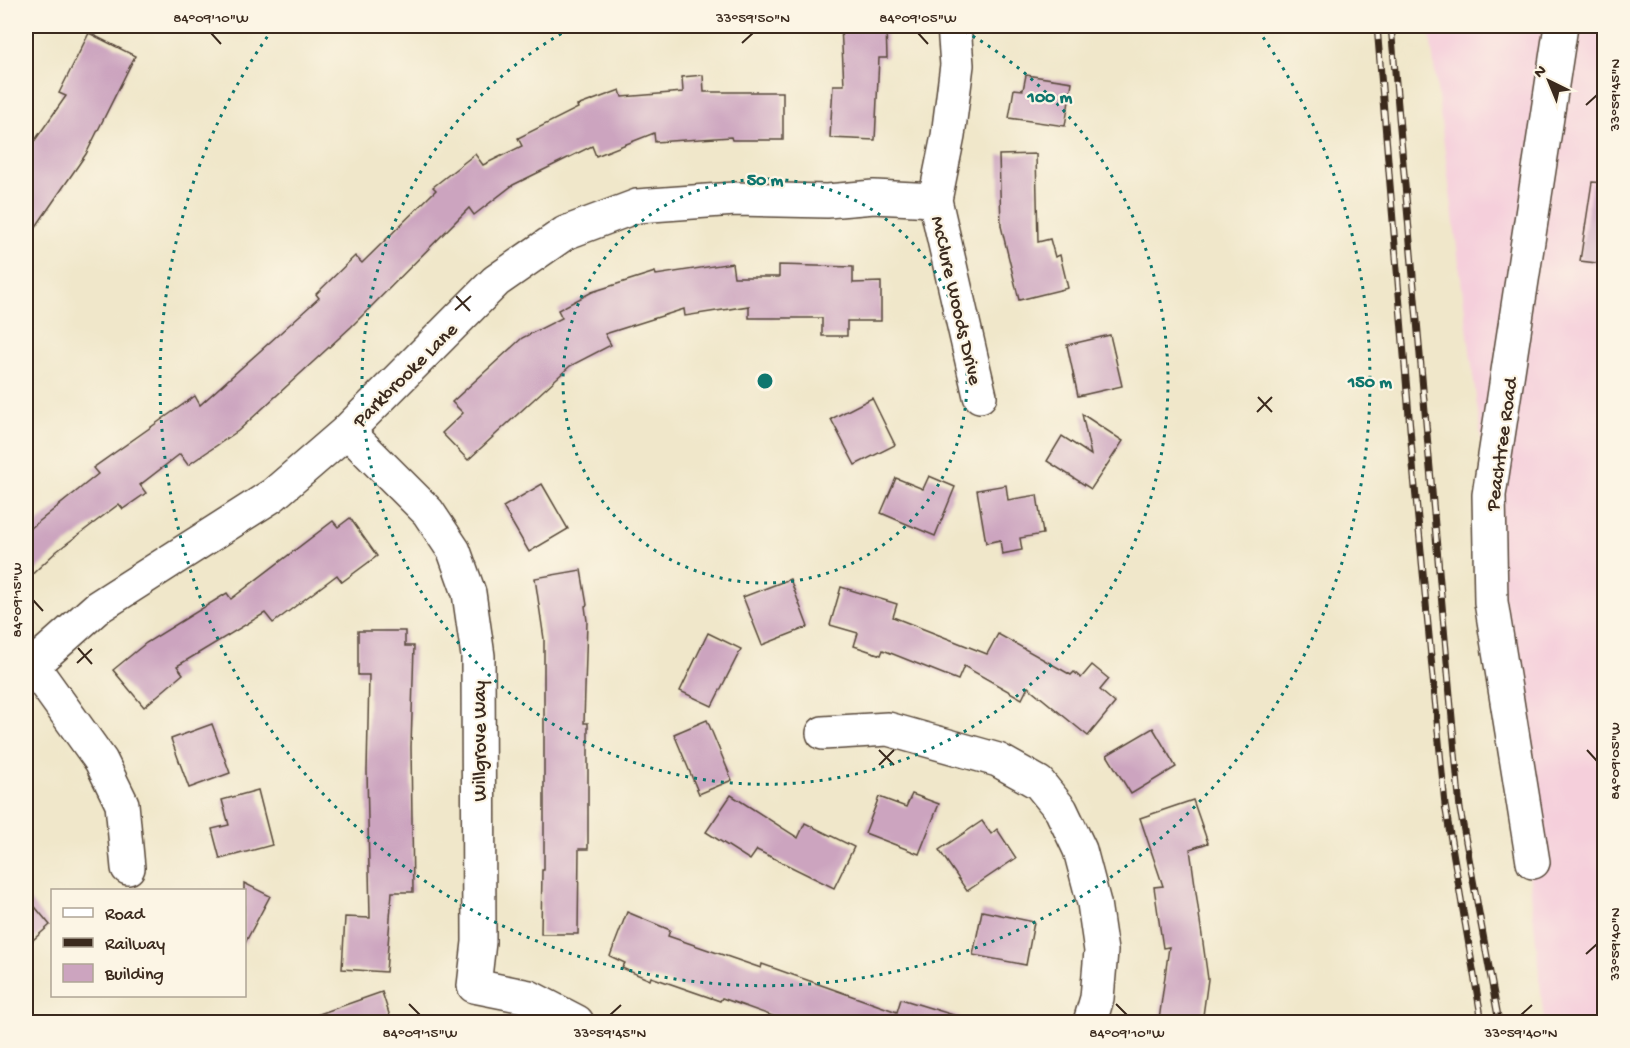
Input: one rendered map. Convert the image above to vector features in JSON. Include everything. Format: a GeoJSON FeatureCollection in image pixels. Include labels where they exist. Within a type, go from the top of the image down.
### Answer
{"type":"FeatureCollection","features":[{"type":"Feature","properties":{"kind":"street","name":"McClure Woods Drive"},"geometry":{"type":"LineString","coordinates":[[954,26],[957,65],[948,135],[935,200],[980,396]]}},
{"type":"Feature","properties":{"kind":"street","name":"Peachtree Road"},"geometry":{"type":"LineString","coordinates":[[1533,862],[1491,602],[1489,495],[1561,26]]}},
{"type":"Feature","properties":{"kind":"street","name":"Parkbrooke Lane"},"geometry":{"type":"LineString","coordinates":[[29,668],[98,607],[273,495],[347,432],[496,281],[565,233],[637,206],[735,199],[828,201],[874,197],[935,200]]}},
{"type":"Feature","properties":{"kind":"street","name":"Willgrove Way"},"geometry":{"type":"LineString","coordinates":[[347,432],[428,512],[454,551],[469,593],[478,656],[479,942],[474,986],[529,997],[577,1023]]}},
{"type":"Feature","properties":{"kind":"street"},"geometry":{"type":"LineString","coordinates":[[29,668],[102,761],[122,804],[128,868]]}},
{"type":"Feature","properties":{"kind":"street"},"geometry":{"type":"LineString","coordinates":[[823,733],[888,729],[998,760],[1039,783],[1061,810],[1080,850],[1094,903],[1101,951],[1097,998],[1090,1023]]}},
{"type":"Feature","properties":{"kind":"shaded area"},"geometry":{"type":"Polygon","coordinates":[[[1429,26],[1604,26],[1604,1022],[1544,1022],[1501,596],[1429,26]]]}},
{"type":"Feature","properties":{"kind":"building"},"geometry":{"type":"Polygon","coordinates":[[[841,26],[886,26],[887,58],[879,58],[875,140],[830,138],[833,85],[844,85],[841,26]]]}},
{"type":"Feature","properties":{"kind":"building"},"geometry":{"type":"Polygon","coordinates":[[[89,33],[135,56],[86,154],[26,241],[26,153],[66,96],[59,93],[89,33]]]}},
{"type":"Feature","properties":{"kind":"building"},"geometry":{"type":"Polygon","coordinates":[[[703,75],[704,92],[783,92],[783,140],[732,140],[731,137],[655,142],[654,133],[596,156],[592,146],[513,185],[474,215],[469,208],[351,327],[238,431],[188,465],[180,454],[140,485],[146,493],[123,509],[119,504],[57,551],[26,580],[26,532],[98,474],[93,468],[195,396],[200,405],[319,298],[316,294],[355,256],[362,263],[436,190],[433,187],[475,154],[483,165],[522,146],[518,138],[578,108],[577,106],[620,90],[622,97],[683,92],[682,77],[703,75]]]}},
{"type":"Feature","properties":{"kind":"building"},"geometry":{"type":"Polygon","coordinates":[[[1026,75],[1072,82],[1065,126],[1009,118],[1014,89],[1023,90],[1026,75]]]}},
{"type":"Feature","properties":{"kind":"building"},"geometry":{"type":"Polygon","coordinates":[[[1036,154],[1038,242],[1050,239],[1055,257],[1060,255],[1068,288],[1019,300],[1001,226],[999,155],[1036,154]]]}},
{"type":"Feature","properties":{"kind":"building"},"geometry":{"type":"Polygon","coordinates":[[[1592,182],[1605,183],[1605,264],[1580,261],[1592,182]]]}},
{"type":"Feature","properties":{"kind":"building"},"geometry":{"type":"Polygon","coordinates":[[[732,263],[734,277],[779,277],[779,265],[853,267],[853,283],[881,282],[881,321],[847,321],[847,336],[822,336],[822,318],[749,318],[749,306],[685,316],[684,309],[605,334],[611,345],[570,366],[468,460],[442,433],[463,413],[452,402],[522,338],[562,318],[558,310],[592,292],[655,272],[656,275],[732,263]]]}},
{"type":"Feature","properties":{"kind":"building"},"geometry":{"type":"Polygon","coordinates":[[[1110,335],[1122,386],[1078,396],[1067,345],[1110,335]]]}},
{"type":"Feature","properties":{"kind":"building"},"geometry":{"type":"Polygon","coordinates":[[[872,398],[895,445],[855,465],[831,419],[872,398]]]}},
{"type":"Feature","properties":{"kind":"building"},"geometry":{"type":"Polygon","coordinates":[[[1082,414],[1123,441],[1091,489],[1047,461],[1062,436],[1091,455],[1082,414]]]}},
{"type":"Feature","properties":{"kind":"building"},"geometry":{"type":"Polygon","coordinates":[[[929,476],[955,487],[935,536],[881,513],[896,478],[923,489],[929,476]]]}},
{"type":"Feature","properties":{"kind":"building"},"geometry":{"type":"Polygon","coordinates":[[[542,484],[568,529],[529,552],[503,507],[542,484]]]}},
{"type":"Feature","properties":{"kind":"building"},"geometry":{"type":"Polygon","coordinates":[[[1006,485],[1008,500],[1037,495],[1043,534],[1020,538],[1022,550],[1002,554],[1000,540],[986,543],[977,490],[1006,485]]]}},
{"type":"Feature","properties":{"kind":"building"},"geometry":{"type":"Polygon","coordinates":[[[350,518],[377,556],[342,582],[337,575],[273,623],[265,613],[177,666],[183,674],[144,707],[113,670],[146,643],[227,593],[231,599],[333,521],[338,527],[350,518]]]}},
{"type":"Feature","properties":{"kind":"building"},"geometry":{"type":"Polygon","coordinates":[[[581,570],[587,605],[585,606],[587,621],[584,723],[588,723],[588,849],[579,849],[578,934],[541,934],[542,870],[544,870],[544,639],[535,578],[581,570]]]}},
{"type":"Feature","properties":{"kind":"building"},"geometry":{"type":"Polygon","coordinates":[[[790,579],[808,627],[762,645],[743,597],[790,579]]]}},
{"type":"Feature","properties":{"kind":"building"},"geometry":{"type":"Polygon","coordinates":[[[841,587],[897,604],[893,617],[987,654],[998,634],[1071,675],[1074,672],[1081,678],[1092,665],[1109,679],[1100,690],[1115,703],[1088,736],[1028,687],[1022,699],[964,666],[958,680],[883,650],[881,655],[854,646],[858,633],[830,625],[841,587]]]}},
{"type":"Feature","properties":{"kind":"building"},"geometry":{"type":"Polygon","coordinates":[[[358,631],[405,631],[405,646],[414,646],[411,747],[413,892],[392,892],[386,972],[342,969],[345,917],[370,918],[367,771],[369,675],[358,675],[358,631]]]}},
{"type":"Feature","properties":{"kind":"building"},"geometry":{"type":"Polygon","coordinates":[[[708,633],[741,649],[712,706],[680,691],[708,633]]]}},
{"type":"Feature","properties":{"kind":"building"},"geometry":{"type":"Polygon","coordinates":[[[707,720],[732,780],[699,794],[674,734],[707,720]]]}},
{"type":"Feature","properties":{"kind":"building"},"geometry":{"type":"Polygon","coordinates":[[[212,724],[230,773],[189,788],[171,739],[212,724]]]}},
{"type":"Feature","properties":{"kind":"building"},"geometry":{"type":"Polygon","coordinates":[[[1153,728],[1176,767],[1131,794],[1107,755],[1153,728]]]}},
{"type":"Feature","properties":{"kind":"building"},"geometry":{"type":"Polygon","coordinates":[[[258,790],[272,845],[220,859],[212,829],[229,825],[222,800],[258,790]]]}},
{"type":"Feature","properties":{"kind":"building"},"geometry":{"type":"Polygon","coordinates":[[[912,794],[939,804],[919,854],[865,833],[879,797],[906,807],[912,794]]]}},
{"type":"Feature","properties":{"kind":"building"},"geometry":{"type":"Polygon","coordinates":[[[731,795],[798,838],[805,823],[854,847],[834,888],[757,850],[750,860],[706,832],[731,795]]]}},
{"type":"Feature","properties":{"kind":"building"},"geometry":{"type":"Polygon","coordinates":[[[1193,800],[1208,843],[1190,849],[1208,979],[1202,1023],[1182,1023],[1159,1020],[1169,947],[1163,948],[1154,887],[1163,886],[1140,818],[1193,800]]]}},
{"type":"Feature","properties":{"kind":"building"},"geometry":{"type":"Polygon","coordinates":[[[982,821],[991,834],[997,829],[1016,858],[967,891],[939,850],[982,821]]]}},
{"type":"Feature","properties":{"kind":"building"},"geometry":{"type":"Polygon","coordinates":[[[244,883],[270,896],[246,941],[246,889],[244,889],[244,883]]]}},
{"type":"Feature","properties":{"kind":"building"},"geometry":{"type":"Polygon","coordinates":[[[26,896],[50,925],[26,946],[26,896]]]}},
{"type":"Feature","properties":{"kind":"building"},"geometry":{"type":"Polygon","coordinates":[[[982,911],[1034,922],[1026,965],[973,955],[982,911]]]}},
{"type":"Feature","properties":{"kind":"building"},"geometry":{"type":"Polygon","coordinates":[[[627,912],[670,930],[668,936],[761,968],[762,964],[897,1012],[901,999],[960,1017],[960,1023],[792,1023],[722,998],[720,1001],[651,977],[650,980],[622,968],[625,963],[610,956],[627,912]]]}},
{"type":"Feature","properties":{"kind":"building"},"geometry":{"type":"Polygon","coordinates":[[[382,992],[392,1023],[306,1023],[305,1019],[382,992]]]}},
{"type":"Feature","properties":{"kind":"railway"},"geometry":{"type":"LineString","coordinates":[[1377,26],[1414,477],[1445,805],[1482,1022]]}},
{"type":"Feature","properties":{"kind":"railway"},"geometry":{"type":"LineString","coordinates":[[1391,26],[1460,809],[1499,1022]]}}]}
